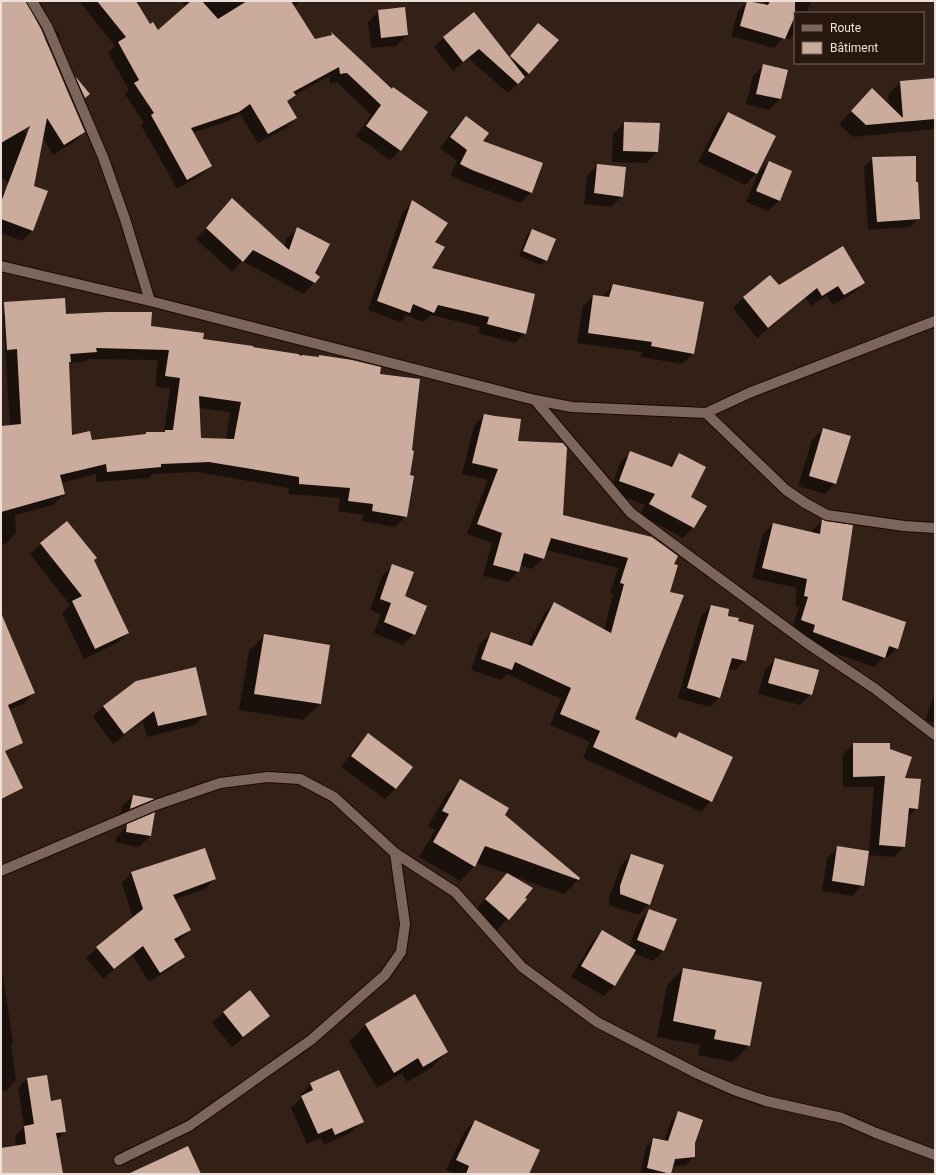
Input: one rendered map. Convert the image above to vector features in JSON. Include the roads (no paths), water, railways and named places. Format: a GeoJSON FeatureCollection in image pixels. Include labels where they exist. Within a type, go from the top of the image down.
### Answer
{"type":"FeatureCollection","features":[{"type":"Feature","properties":{"kind":"street"},"geometry":{"type":"LineString","coordinates":[[32,1],[47,26],[103,157],[125,219],[150,301]]}},
{"type":"Feature","properties":{"kind":"street"},"geometry":{"type":"LineString","coordinates":[[1,266],[150,301],[535,400],[572,407],[706,413],[756,390],[935,321]]}},
{"type":"Feature","properties":{"kind":"street"},"geometry":{"type":"LineString","coordinates":[[535,400],[631,513],[804,642],[874,688],[935,735]]}},
{"type":"Feature","properties":{"kind":"street"},"geometry":{"type":"LineString","coordinates":[[706,413],[786,490],[805,503],[827,515],[904,526],[935,528]]}},
{"type":"Feature","properties":{"kind":"street"},"geometry":{"type":"LineString","coordinates":[[1,871],[156,805],[220,783],[268,777],[300,779],[334,797],[395,853],[456,892],[522,966],[597,1022],[698,1074],[734,1090],[766,1101],[842,1118],[876,1133],[935,1154]]}},
{"type":"Feature","properties":{"kind":"street"},"geometry":{"type":"LineString","coordinates":[[119,1160],[190,1126],[311,1040],[385,975],[401,952],[405,924],[395,853]]}}]}
